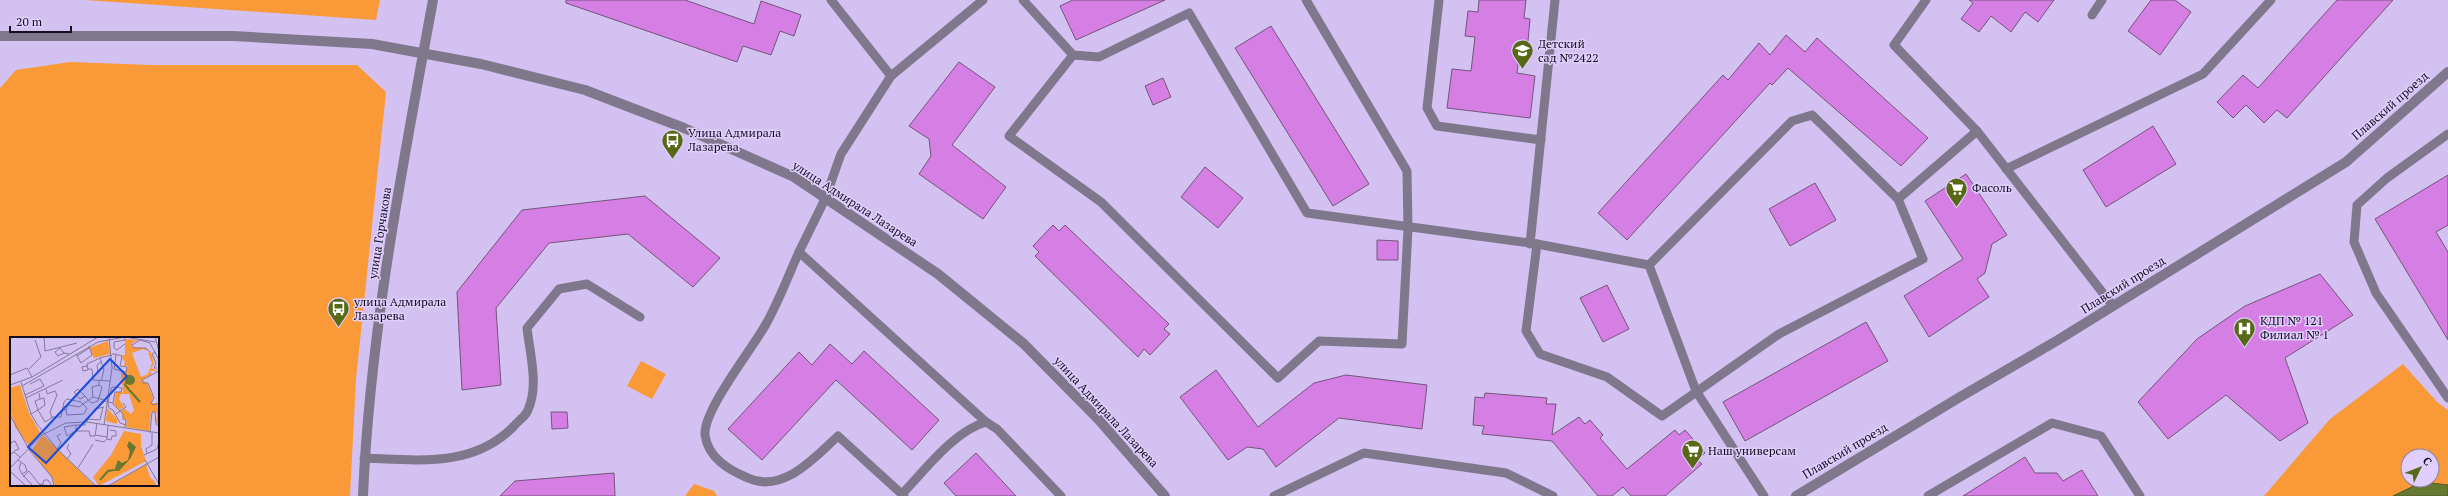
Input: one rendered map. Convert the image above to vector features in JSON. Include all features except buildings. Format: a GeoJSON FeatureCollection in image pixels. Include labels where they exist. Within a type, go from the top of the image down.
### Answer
{"type":"FeatureCollection","features":[{"type":"Feature","properties":{"kind":"street","name":"улица Горчакова"},"geometry":{"type":"LineString","coordinates":[[363,496],[364,458],[381,313],[433,0]]}},
{"type":"Feature","properties":{"kind":"street","name":"улица Адмирала Лазарева"},"geometry":{"type":"LineString","coordinates":[[0,36],[233,36],[372,44],[481,64],[585,90],[684,128],[794,177],[938,274],[1024,344],[1099,420],[1165,496]]}},
{"type":"Feature","properties":{"kind":"street","name":"Плавский проезд"},"geometry":{"type":"LineString","coordinates":[[1796,496],[2113,306],[2346,162],[2448,72]]}},
{"type":"Feature","properties":{"kind":"lane"},"geometry":{"type":"LineString","coordinates":[[831,0],[891,76]]}},
{"type":"Feature","properties":{"kind":"lane"},"geometry":{"type":"LineString","coordinates":[[983,0],[891,76],[840,154],[825,199],[766,324],[714,405],[705,435],[715,458],[732,472],[755,481],[782,480],[803,468],[838,436],[903,495],[961,434],[974,425],[986,422]]}},
{"type":"Feature","properties":{"kind":"lane"},"geometry":{"type":"LineString","coordinates":[[1023,0],[1073,55],[1099,57],[1189,13],[1307,213],[1408,229],[1534,244],[1650,265]]}},
{"type":"Feature","properties":{"kind":"lane"},"geometry":{"type":"LineString","coordinates":[[1073,55],[1009,136],[1101,202],[1278,378],[1319,340],[1402,344],[1408,229],[1407,171],[1306,0]]}},
{"type":"Feature","properties":{"kind":"lane"},"geometry":{"type":"LineString","coordinates":[[1439,0],[1427,108],[1437,126],[1541,140]]}},
{"type":"Feature","properties":{"kind":"lane"},"geometry":{"type":"LineString","coordinates":[[1555,0],[1541,140],[1526,331],[1540,354],[1607,378],[1662,416],[1779,334],[1923,259],[1898,199],[1812,116],[1792,121],[1650,265]]}},
{"type":"Feature","properties":{"kind":"lane"},"geometry":{"type":"LineString","coordinates":[[1926,0],[1894,45],[1977,131],[2113,306]]}},
{"type":"Feature","properties":{"kind":"lane"},"geometry":{"type":"LineString","coordinates":[[2092,15],[2102,0]]}},
{"type":"Feature","properties":{"kind":"lane"},"geometry":{"type":"LineString","coordinates":[[2006,169],[2204,74],[2271,0]]}},
{"type":"Feature","properties":{"kind":"lane"},"geometry":{"type":"LineString","coordinates":[[1898,199],[1977,131]]}},
{"type":"Feature","properties":{"kind":"lane"},"geometry":{"type":"LineString","coordinates":[[2448,134],[2387,178],[2357,205],[2354,242],[2376,292],[2448,398]]}},
{"type":"Feature","properties":{"kind":"lane"},"geometry":{"type":"LineString","coordinates":[[799,252],[986,422],[997,429],[1061,496]]}},
{"type":"Feature","properties":{"kind":"lane"},"geometry":{"type":"LineString","coordinates":[[1650,265],[1696,391],[1764,496]]}},
{"type":"Feature","properties":{"kind":"lane"},"geometry":{"type":"LineString","coordinates":[[364,458],[418,460],[453,458],[484,450],[506,434],[528,411],[534,384],[527,328],[559,289],[587,284],[640,317]]}},
{"type":"Feature","properties":{"kind":"lane"},"geometry":{"type":"LineString","coordinates":[[1928,496],[2052,423],[2101,436],[2140,496]]}},
{"type":"Feature","properties":{"kind":"lane"},"geometry":{"type":"LineString","coordinates":[[1274,496],[1364,453],[1506,473],[1553,496]]}},
{"type":"Feature","properties":{"kind":"shaded area"},"geometry":{"type":"Polygon","coordinates":[[[85,0],[380,0],[376,20],[85,0]]]}},
{"type":"Feature","properties":{"kind":"shaded area"},"geometry":{"type":"Polygon","coordinates":[[[70,62],[151,65],[357,65],[386,92],[356,379],[350,496],[0,496],[0,88],[16,70],[70,62]]]}},
{"type":"Feature","properties":{"kind":"shaded area"},"geometry":{"type":"Polygon","coordinates":[[[641,361],[666,374],[652,399],[627,386],[641,361]]]}},
{"type":"Feature","properties":{"kind":"shaded area"},"geometry":{"type":"Polygon","coordinates":[[[2403,364],[2437,402],[2448,410],[2448,496],[2264,496],[2330,419],[2403,364]]]}},
{"type":"Feature","properties":{"kind":"shaded area"},"geometry":{"type":"Polygon","coordinates":[[[694,484],[714,491],[717,496],[685,496],[694,484]]]}},
{"type":"Feature","properties":{"kind":"shaded area"},"geometry":{"type":"Polygon","coordinates":[[[2440,484],[2448,485],[2448,496],[2393,496],[2410,488],[2440,488],[2440,484]]]}},
{"type":"Feature","properties":{"kind":"place","name":"Детский сад №2422"},"geometry":{"type":"Point","coordinates":[1523,70]}},
{"type":"Feature","properties":{"kind":"place","name":"Улица Адмирала Лазарева"},"geometry":{"type":"Point","coordinates":[672,160]}},
{"type":"Feature","properties":{"kind":"place","name":"Фасоль"},"geometry":{"type":"Point","coordinates":[1956,208]}},
{"type":"Feature","properties":{"kind":"place","name":"улица Адмирала Лазарева"},"geometry":{"type":"Point","coordinates":[339,328]}},
{"type":"Feature","properties":{"kind":"place","name":"КДП № 121 Филиал № 1"},"geometry":{"type":"Point","coordinates":[2244,348]}},
{"type":"Feature","properties":{"kind":"place","name":"Наш универсам"},"geometry":{"type":"Point","coordinates":[1693,470]}}]}
